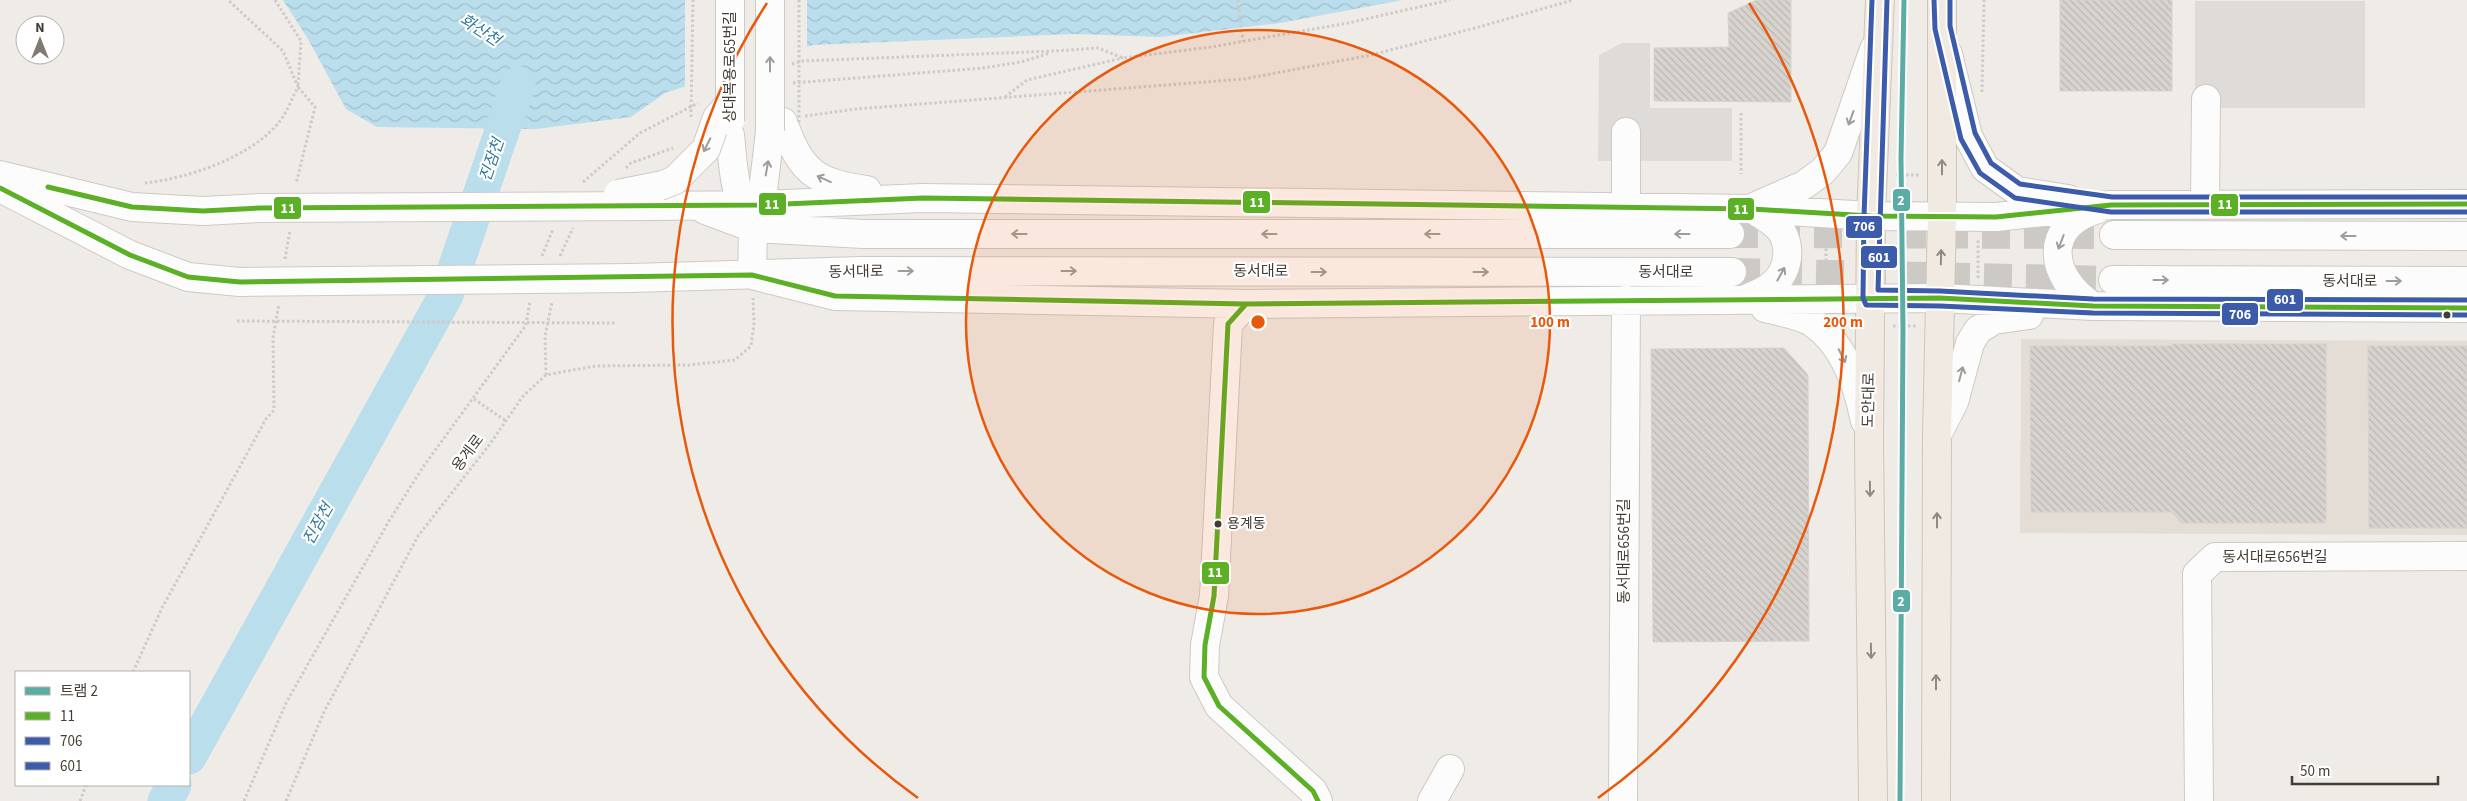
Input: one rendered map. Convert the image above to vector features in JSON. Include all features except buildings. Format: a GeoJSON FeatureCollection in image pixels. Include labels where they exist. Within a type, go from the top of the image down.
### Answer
{"type":"FeatureCollection","features":[{"type":"Feature","properties":{"kind":"main road","name":"도안대로"},"geometry":{"type":"LineString","coordinates":[[1873,801],[1869,440],[1870,298],[1872,175],[1880,0]]}},
{"type":"Feature","properties":{"kind":"main road"},"geometry":{"type":"LineString","coordinates":[[1936,801],[1937,435],[1942,216],[1942,0]]}},
{"type":"Feature","properties":{"kind":"main road"},"geometry":{"type":"LineString","coordinates":[[1936,710],[1953,801]]}},
{"type":"Feature","properties":{"kind":"street","name":"상대복용로65번길"},"geometry":{"type":"LineString","coordinates":[[730,0],[730,135],[736,190],[751,213]]}},
{"type":"Feature","properties":{"kind":"street"},"geometry":{"type":"LineString","coordinates":[[770,0],[783,114],[791,143],[804,165],[812,174],[825,181],[849,188],[923,198]]}},
{"type":"Feature","properties":{"kind":"street"},"geometry":{"type":"LineString","coordinates":[[1942,27],[1968,136],[1985,168],[2017,191],[2111,205]]}},
{"type":"Feature","properties":{"kind":"street"},"geometry":{"type":"LineString","coordinates":[[1752,208],[1804,186],[1823,171],[1838,153],[1878,38]]}},
{"type":"Feature","properties":{"kind":"street"},"geometry":{"type":"LineString","coordinates":[[2205,205],[2206,99]]}},
{"type":"Feature","properties":{"kind":"street"},"geometry":{"type":"LineString","coordinates":[[578,213],[608,196],[664,185],[675,180],[706,150],[716,118],[730,103]]}},
{"type":"Feature","properties":{"kind":"street"},"geometry":{"type":"LineString","coordinates":[[783,114],[751,213],[752,275],[835,296],[1246,304],[1940,298],[2092,306],[2467,308]]}},
{"type":"Feature","properties":{"kind":"street"},"geometry":{"type":"LineString","coordinates":[[1626,132],[1626,208]]}},
{"type":"Feature","properties":{"kind":"street"},"geometry":{"type":"LineString","coordinates":[[0,175],[132,207],[203,212],[259,208],[578,213],[652,206],[692,205],[751,213],[862,234],[1730,234]]}},
{"type":"Feature","properties":{"kind":"street","name":"동서대로"},"geometry":{"type":"LineString","coordinates":[[0,188],[130,255],[188,277],[240,282],[632,278],[862,271],[1732,272]]}},
{"type":"Feature","properties":{"kind":"street"},"geometry":{"type":"LineString","coordinates":[[751,213],[923,198],[1626,208],[1752,208],[1871,216],[1978,217],[1996,217],[2111,205],[2467,204]]}},
{"type":"Feature","properties":{"kind":"street"},"geometry":{"type":"LineString","coordinates":[[2092,306],[2077,296],[2060,272],[2056,258],[2060,241],[2069,225],[2085,213],[2111,205]]}},
{"type":"Feature","properties":{"kind":"street"},"geometry":{"type":"LineString","coordinates":[[1742,300],[1765,291],[1779,280],[1785,269],[1787,257],[1787,244],[1781,231],[1770,220],[1752,208]]}},
{"type":"Feature","properties":{"kind":"street"},"geometry":{"type":"LineString","coordinates":[[2114,235],[2467,236]]}},
{"type":"Feature","properties":{"kind":"street","name":"동서대로"},"geometry":{"type":"LineString","coordinates":[[2112,280],[2467,281]]}},
{"type":"Feature","properties":{"kind":"street","name":"동서대로656번길"},"geometry":{"type":"LineString","coordinates":[[1623,801],[1626,300]]}},
{"type":"Feature","properties":{"kind":"street"},"geometry":{"type":"LineString","coordinates":[[1742,300],[1813,323],[1838,348],[1853,378],[1862,402],[1869,440]]}},
{"type":"Feature","properties":{"kind":"street"},"geometry":{"type":"LineString","coordinates":[[1246,304],[1228,324],[1214,596],[1205,645],[1204,677],[1219,706],[1313,791],[1318,801]]}},
{"type":"Feature","properties":{"kind":"street"},"geometry":{"type":"LineString","coordinates":[[1937,435],[1954,402],[1970,343],[1978,330],[1994,320],[2092,306]]}},
{"type":"Feature","properties":{"kind":"street","name":"동서대로656번길"},"geometry":{"type":"LineString","coordinates":[[2199,801],[2197,574],[2215,557],[2467,556]]}},
{"type":"Feature","properties":{"kind":"street"},"geometry":{"type":"LineString","coordinates":[[1432,801],[1450,769]]}},
{"type":"Feature","properties":{"kind":"path"},"geometry":{"type":"LineString","coordinates":[[228,0],[284,51],[298,87],[315,107],[296,186]]}},
{"type":"Feature","properties":{"kind":"path"},"geometry":{"type":"LineString","coordinates":[[135,184],[163,181],[189,174],[251,148],[280,121],[298,87],[300,41],[275,0]]}},
{"type":"Feature","properties":{"kind":"path"},"geometry":{"type":"LineString","coordinates":[[691,124],[693,0]]}},
{"type":"Feature","properties":{"kind":"path"},"geometry":{"type":"LineString","coordinates":[[783,114],[798,0]]}},
{"type":"Feature","properties":{"kind":"path"},"geometry":{"type":"LineString","coordinates":[[1238,0],[1243,41]]}},
{"type":"Feature","properties":{"kind":"path"},"geometry":{"type":"LineString","coordinates":[[783,114],[1244,79],[1371,55],[1479,28],[1573,0]]}},
{"type":"Feature","properties":{"kind":"path"},"geometry":{"type":"LineString","coordinates":[[1982,98],[1984,0]]}},
{"type":"Feature","properties":{"kind":"path"},"geometry":{"type":"LineString","coordinates":[[783,114],[983,68],[1021,62],[1054,52]]}},
{"type":"Feature","properties":{"kind":"path"},"geometry":{"type":"LineString","coordinates":[[1005,98],[1027,80],[1123,58]]}},
{"type":"Feature","properties":{"kind":"path"},"geometry":{"type":"LineString","coordinates":[[1741,114],[1741,174]]}},
{"type":"Feature","properties":{"kind":"path"},"geometry":{"type":"LineString","coordinates":[[624,169],[631,163],[676,147]]}},
{"type":"Feature","properties":{"kind":"path"},"geometry":{"type":"LineString","coordinates":[[1872,175],[1942,175]]}},
{"type":"Feature","properties":{"kind":"path"},"geometry":{"type":"LineString","coordinates":[[559,262],[560,253],[578,213]]}},
{"type":"Feature","properties":{"kind":"path"},"geometry":{"type":"LineString","coordinates":[[1826,213],[1826,299]]}},
{"type":"Feature","properties":{"kind":"path"},"geometry":{"type":"LineString","coordinates":[[1978,217],[1978,300]]}},
{"type":"Feature","properties":{"kind":"path"},"geometry":{"type":"LineString","coordinates":[[285,262],[290,224]]}},
{"type":"Feature","properties":{"kind":"path"},"geometry":{"type":"LineString","coordinates":[[552,299],[544,336],[546,375],[595,366],[689,365],[735,360],[751,346],[754,324],[752,275]]}},
{"type":"Feature","properties":{"kind":"path"},"geometry":{"type":"LineString","coordinates":[[133,671],[162,608],[266,418],[274,410],[274,338],[279,300]]}},
{"type":"Feature","properties":{"kind":"path"},"geometry":{"type":"LineString","coordinates":[[237,321],[615,323]]}},
{"type":"Feature","properties":{"kind":"path"},"geometry":{"type":"LineString","coordinates":[[1870,326],[1939,327]]}},
{"type":"Feature","properties":{"kind":"path","name":"용계로"},"geometry":{"type":"LineString","coordinates":[[286,801],[324,712],[418,536],[524,396],[546,375]]}},
{"type":"Feature","properties":{"kind":"path"},"geometry":{"type":"LineString","coordinates":[[474,399],[506,421]]}},
{"type":"Feature","properties":{"kind":"path"},"geometry":{"type":"LineString","coordinates":[[80,801],[86,786]]}},
{"type":"Feature","properties":{"kind":"shaded area"},"geometry":{"type":"Polygon","coordinates":[[[2195,1],[2365,1],[2365,108],[2195,108],[2195,1]]]}},
{"type":"Feature","properties":{"kind":"shaded area"},"geometry":{"type":"Polygon","coordinates":[[[1622,43],[1650,43],[1650,108],[1732,108],[1732,161],[1598,161],[1599,55],[1622,43]]]}},
{"type":"Feature","properties":{"kind":"shaded area"},"geometry":{"type":"Polygon","coordinates":[[[2021,339],[2467,341],[2467,535],[2020,533],[2021,339]]]}},
{"type":"Feature","properties":{"kind":"water","name":"화산천"},"geometry":{"type":"Polygon","coordinates":[[[283,0],[1403,0],[1280,23],[1160,37],[1075,34],[813,45],[665,93],[631,117],[536,129],[377,127],[346,109],[308,39],[283,0]]]}},
{"type":"Feature","properties":{"kind":"pier"},"geometry":{"type":"Polygon","coordinates":[[[685,0],[807,0],[807,49],[685,89],[685,0]]]}},
{"type":"Feature","properties":{"kind":"waterway","name":"진잠천"},"geometry":{"type":"LineString","coordinates":[[190,755],[446,295],[518,84]]}},
{"type":"Feature","properties":{"kind":"waterway","name":"진잠천"},"geometry":{"type":"LineString","coordinates":[[165,801],[173,786]]}},
{"type":"Feature","properties":{"kind":"tunnel"},"geometry":{"type":"LineString","coordinates":[[1730,234],[2114,235]]}},
{"type":"Feature","properties":{"kind":"tunnel"},"geometry":{"type":"LineString","coordinates":[[1732,272],[2113,280]]}},
{"type":"Feature","properties":{"kind":"tram line","name":"2"},"geometry":{"type":"LineString","coordinates":[[1900,801],[1903,328],[1901,158],[1904,0]]}},
{"type":"Feature","properties":{"kind":"transit line","name":"706"},"geometry":{"type":"LineString","coordinates":[[1872,0],[1864,216],[1863,298],[1866,305],[1940,306],[2093,313],[2467,315]]}},
{"type":"Feature","properties":{"kind":"transit line","name":"601"},"geometry":{"type":"LineString","coordinates":[[1887,0],[1878,290],[1940,291],[2093,299],[2467,300]]}},
{"type":"Feature","properties":{"kind":"transit line","name":"706"},"geometry":{"type":"LineString","coordinates":[[1934,0],[1935,29],[1961,139],[1980,173],[2015,198],[2111,212],[2467,212]]}},
{"type":"Feature","properties":{"kind":"transit line","name":"601"},"geometry":{"type":"LineString","coordinates":[[1950,0],[1950,26],[1975,133],[1991,163],[2020,184],[2112,197],[2467,197]]}},
{"type":"Feature","properties":{"kind":"transit line","name":"11"},"geometry":{"type":"LineString","coordinates":[[48,187],[132,207],[203,211],[259,208],[760,205],[923,198],[1752,209],[1871,216],[1996,217],[2111,205],[2467,204]]}},
{"type":"Feature","properties":{"kind":"transit line","name":"11"},"geometry":{"type":"LineString","coordinates":[[0,188],[130,255],[188,277],[240,282],[752,275],[835,296],[1246,304],[1940,298],[2093,306],[2467,308]]}},
{"type":"Feature","properties":{"kind":"transit line","name":"11"},"geometry":{"type":"LineString","coordinates":[[1246,304],[1228,324],[1214,596],[1205,645],[1204,677],[1219,706],[1313,791],[1318,801]]}},
{"type":"Feature","properties":{"kind":"place","name":"용계동"},"geometry":{"type":"Point","coordinates":[1218,524]}}]}
